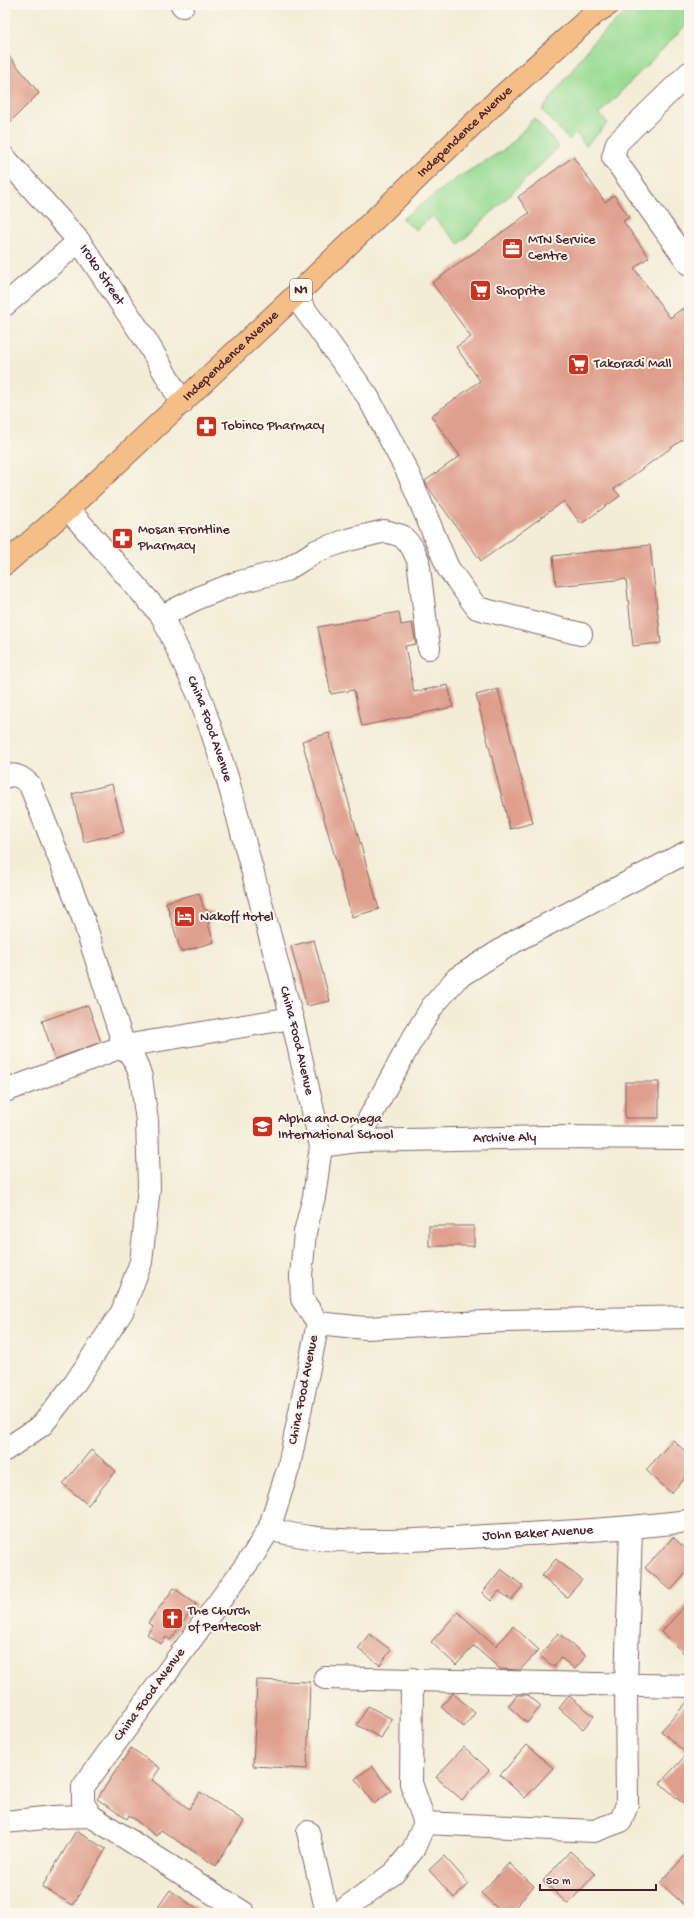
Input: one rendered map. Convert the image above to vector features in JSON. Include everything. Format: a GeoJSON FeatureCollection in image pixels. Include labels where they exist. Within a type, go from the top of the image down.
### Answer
{"type":"FeatureCollection","features":[{"type":"Feature","properties":{"kind":"highway","name":"Independence Avenue"},"geometry":{"type":"LineString","coordinates":[[5,564],[68,509],[182,403],[295,296],[499,98],[601,8]]}},
{"type":"Feature","properties":{"kind":"street"},"geometry":{"type":"LineString","coordinates":[[689,73],[617,144],[613,157],[689,264]]}},
{"type":"Feature","properties":{"kind":"street","name":"Iroko Street"},"geometry":{"type":"LineString","coordinates":[[5,158],[78,241],[147,342],[182,403]]}},
{"type":"Feature","properties":{"kind":"street"},"geometry":{"type":"LineString","coordinates":[[5,305],[78,241]]}},
{"type":"Feature","properties":{"kind":"street"},"geometry":{"type":"LineString","coordinates":[[295,296],[368,397],[409,475],[448,568],[477,608],[580,634]]}},
{"type":"Feature","properties":{"kind":"street","name":"China Food Avenue"},"geometry":{"type":"LineString","coordinates":[[68,509],[162,616],[201,700],[227,777],[292,1018],[321,1146],[314,1197],[305,1232],[301,1276],[302,1299],[318,1323],[289,1466],[269,1529],[254,1554],[83,1786],[83,1803],[91,1816]]}},
{"type":"Feature","properties":{"kind":"street"},"geometry":{"type":"LineString","coordinates":[[162,616],[200,597],[236,583],[286,570],[316,551],[348,540],[385,531],[402,536],[412,547],[418,560],[429,648]]}},
{"type":"Feature","properties":{"kind":"street"},"geometry":{"type":"LineString","coordinates":[[5,777],[9,775],[21,776],[30,785],[82,915],[124,1046],[134,1061],[141,1077],[147,1121],[149,1187],[141,1262],[122,1312],[75,1383],[42,1425],[5,1450]]}},
{"type":"Feature","properties":{"kind":"street"},"geometry":{"type":"LineString","coordinates":[[357,1141],[409,1045],[432,1007],[457,978],[517,940],[689,851]]}},
{"type":"Feature","properties":{"kind":"street"},"geometry":{"type":"LineString","coordinates":[[5,1091],[124,1046],[292,1018]]}},
{"type":"Feature","properties":{"kind":"street","name":"Archive Aly"},"geometry":{"type":"LineString","coordinates":[[321,1146],[357,1141],[550,1137],[689,1138]]}},
{"type":"Feature","properties":{"kind":"street"},"geometry":{"type":"LineString","coordinates":[[318,1323],[366,1328],[504,1321],[689,1317]]}},
{"type":"Feature","properties":{"kind":"street","name":"John Baker Avenue"},"geometry":{"type":"LineString","coordinates":[[269,1529],[298,1537],[386,1542],[630,1528],[689,1521]]}},
{"type":"Feature","properties":{"kind":"street"},"geometry":{"type":"LineString","coordinates":[[425,1823],[594,1831],[620,1821],[627,1804],[626,1684],[630,1528]]}},
{"type":"Feature","properties":{"kind":"street"},"geometry":{"type":"LineString","coordinates":[[325,1678],[689,1686]]}},
{"type":"Feature","properties":{"kind":"street"},"geometry":{"type":"LineString","coordinates":[[339,1913],[394,1873],[413,1850],[425,1823],[412,1783],[412,1679]]}},
{"type":"Feature","properties":{"kind":"street"},"geometry":{"type":"LineString","coordinates":[[5,1822],[91,1816],[244,1913]]}},
{"type":"Feature","properties":{"kind":"street"},"geometry":{"type":"LineString","coordinates":[[308,1832],[327,1913]]}},
{"type":"Feature","properties":{"kind":"green space"},"geometry":{"type":"Polygon","coordinates":[[[634,5],[689,5],[689,22],[599,114],[608,123],[586,146],[576,133],[569,140],[542,110],[594,41],[634,5]]]}},
{"type":"Feature","properties":{"kind":"green space"},"geometry":{"type":"Polygon","coordinates":[[[534,118],[559,147],[459,244],[432,216],[416,230],[402,219],[457,178],[507,148],[534,118]]]}},
{"type":"Feature","properties":{"kind":"building"},"geometry":{"type":"Polygon","coordinates":[[[5,51],[39,93],[5,127],[5,51]]]}},
{"type":"Feature","properties":{"kind":"building","name":"Takoradi Mall"},"geometry":{"type":"Polygon","coordinates":[[[573,157],[605,202],[614,195],[629,217],[623,221],[649,257],[634,268],[670,318],[683,308],[689,317],[689,435],[614,489],[620,496],[581,524],[564,501],[481,561],[425,481],[460,456],[431,416],[480,381],[456,347],[471,337],[432,283],[529,213],[518,197],[573,157]]]}},
{"type":"Feature","properties":{"kind":"building"},"geometry":{"type":"Polygon","coordinates":[[[650,545],[661,643],[633,646],[626,579],[556,586],[553,556],[650,545]]]}},
{"type":"Feature","properties":{"kind":"building"},"geometry":{"type":"Polygon","coordinates":[[[399,612],[401,625],[412,623],[416,644],[405,646],[414,692],[448,685],[453,707],[362,726],[354,690],[331,694],[318,627],[399,612]]]}},
{"type":"Feature","properties":{"kind":"building"},"geometry":{"type":"Polygon","coordinates":[[[498,689],[533,823],[510,829],[476,695],[498,689]]]}},
{"type":"Feature","properties":{"kind":"building"},"geometry":{"type":"Polygon","coordinates":[[[329,733],[379,909],[352,917],[302,741],[329,733]]]}},
{"type":"Feature","properties":{"kind":"building"},"geometry":{"type":"Polygon","coordinates":[[[112,784],[124,832],[84,842],[72,794],[112,784]]]}},
{"type":"Feature","properties":{"kind":"building"},"geometry":{"type":"Polygon","coordinates":[[[199,893],[204,909],[214,913],[208,924],[214,942],[181,952],[166,902],[199,893]]]}},
{"type":"Feature","properties":{"kind":"building"},"geometry":{"type":"Polygon","coordinates":[[[314,940],[330,1001],[307,1006],[291,946],[314,940]]]}},
{"type":"Feature","properties":{"kind":"building"},"geometry":{"type":"Polygon","coordinates":[[[88,1005],[101,1042],[55,1059],[42,1021],[88,1005]]]}},
{"type":"Feature","properties":{"kind":"building"},"geometry":{"type":"Polygon","coordinates":[[[625,1082],[659,1082],[659,1118],[625,1118],[625,1082]]]}},
{"type":"Feature","properties":{"kind":"building"},"geometry":{"type":"Polygon","coordinates":[[[429,1226],[474,1226],[474,1246],[429,1246],[429,1226]]]}},
{"type":"Feature","properties":{"kind":"building"},"geometry":{"type":"Polygon","coordinates":[[[673,1440],[689,1455],[689,1474],[671,1493],[646,1470],[673,1440]]]}},
{"type":"Feature","properties":{"kind":"building"},"geometry":{"type":"Polygon","coordinates":[[[91,1450],[116,1471],[88,1505],[63,1484],[91,1450]]]}},
{"type":"Feature","properties":{"kind":"building"},"geometry":{"type":"Polygon","coordinates":[[[673,1537],[689,1552],[689,1570],[671,1590],[645,1568],[673,1537]]]}},
{"type":"Feature","properties":{"kind":"building"},"geometry":{"type":"Polygon","coordinates":[[[556,1559],[582,1580],[567,1597],[542,1576],[556,1559]]]}},
{"type":"Feature","properties":{"kind":"building"},"geometry":{"type":"Polygon","coordinates":[[[501,1569],[523,1586],[511,1600],[499,1591],[491,1601],[482,1593],[501,1569]]]}},
{"type":"Feature","properties":{"kind":"building"},"geometry":{"type":"Polygon","coordinates":[[[174,1588],[196,1604],[170,1640],[166,1637],[161,1644],[147,1634],[153,1626],[148,1623],[174,1588]]]}},
{"type":"Feature","properties":{"kind":"building"},"geometry":{"type":"Polygon","coordinates":[[[689,1602],[689,1658],[661,1632],[689,1602]]]}},
{"type":"Feature","properties":{"kind":"building"},"geometry":{"type":"Polygon","coordinates":[[[458,1612],[496,1646],[513,1626],[539,1650],[520,1670],[500,1669],[474,1646],[456,1665],[431,1642],[458,1612]]]}},
{"type":"Feature","properties":{"kind":"building"},"geometry":{"type":"Polygon","coordinates":[[[558,1633],[586,1656],[575,1669],[561,1658],[554,1667],[540,1656],[558,1633]]]}},
{"type":"Feature","properties":{"kind":"building"},"geometry":{"type":"Polygon","coordinates":[[[369,1634],[391,1650],[380,1665],[358,1649],[369,1634]]]}},
{"type":"Feature","properties":{"kind":"building"},"geometry":{"type":"Polygon","coordinates":[[[257,1680],[310,1682],[307,1769],[253,1766],[257,1680]]]}},
{"type":"Feature","properties":{"kind":"building"},"geometry":{"type":"Polygon","coordinates":[[[453,1693],[475,1713],[464,1727],[441,1707],[453,1693]]]}},
{"type":"Feature","properties":{"kind":"building"},"geometry":{"type":"Polygon","coordinates":[[[517,1695],[528,1695],[541,1706],[527,1723],[508,1706],[517,1695]]]}},
{"type":"Feature","properties":{"kind":"building"},"geometry":{"type":"Polygon","coordinates":[[[569,1696],[594,1716],[583,1729],[559,1708],[569,1696]]]}},
{"type":"Feature","properties":{"kind":"building"},"geometry":{"type":"Polygon","coordinates":[[[689,1700],[689,1809],[660,1783],[687,1754],[661,1731],[689,1700]]]}},
{"type":"Feature","properties":{"kind":"building"},"geometry":{"type":"Polygon","coordinates":[[[368,1706],[392,1719],[381,1738],[357,1725],[368,1706]]]}},
{"type":"Feature","properties":{"kind":"building"},"geometry":{"type":"Polygon","coordinates":[[[527,1745],[553,1768],[525,1798],[500,1775],[527,1745]]]}},
{"type":"Feature","properties":{"kind":"building"},"geometry":{"type":"Polygon","coordinates":[[[464,1747],[489,1770],[462,1800],[436,1777],[464,1747]]]}},
{"type":"Feature","properties":{"kind":"building"},"geometry":{"type":"Polygon","coordinates":[[[131,1748],[160,1768],[152,1780],[189,1809],[200,1792],[244,1821],[216,1866],[161,1830],[156,1836],[129,1815],[127,1819],[97,1799],[131,1748]]]}},
{"type":"Feature","properties":{"kind":"building"},"geometry":{"type":"Polygon","coordinates":[[[372,1766],[391,1791],[374,1804],[355,1779],[372,1766]]]}},
{"type":"Feature","properties":{"kind":"building"},"geometry":{"type":"Polygon","coordinates":[[[76,1831],[106,1849],[73,1905],[42,1887],[76,1831]]]}},
{"type":"Feature","properties":{"kind":"building"},"geometry":{"type":"Polygon","coordinates":[[[570,1851],[595,1874],[568,1904],[543,1881],[570,1851]]]}},
{"type":"Feature","properties":{"kind":"building"},"geometry":{"type":"Polygon","coordinates":[[[689,1851],[689,1909],[660,1883],[689,1851]]]}},
{"type":"Feature","properties":{"kind":"building"},"geometry":{"type":"Polygon","coordinates":[[[444,1856],[469,1884],[454,1898],[429,1870],[444,1856]]]}},
{"type":"Feature","properties":{"kind":"building"},"geometry":{"type":"Polygon","coordinates":[[[509,1863],[534,1886],[510,1913],[503,1913],[481,1893],[509,1863]]]}},
{"type":"Feature","properties":{"kind":"building"},"geometry":{"type":"Polygon","coordinates":[[[170,1890],[203,1913],[154,1913],[170,1890]]]}},
{"type":"Feature","properties":{"kind":"place","name":"MTN Service Centre"},"geometry":{"type":"Point","coordinates":[512,248]}},
{"type":"Feature","properties":{"kind":"place","name":"Shoprite"},"geometry":{"type":"Point","coordinates":[480,291]}},
{"type":"Feature","properties":{"kind":"place","name":"Takoradi Mall"},"geometry":{"type":"Point","coordinates":[579,364]}},
{"type":"Feature","properties":{"kind":"place","name":"Tobinco Pharmacy"},"geometry":{"type":"Point","coordinates":[207,426]}},
{"type":"Feature","properties":{"kind":"place","name":"Mosan Frontline Pharmacy"},"geometry":{"type":"Point","coordinates":[122,538]}},
{"type":"Feature","properties":{"kind":"place","name":"Nakoff Hotel"},"geometry":{"type":"Point","coordinates":[184,917]}},
{"type":"Feature","properties":{"kind":"place","name":"Alpha and Omega International School"},"geometry":{"type":"Point","coordinates":[263,1127]}},
{"type":"Feature","properties":{"kind":"place","name":"The Church of Pentecost"},"geometry":{"type":"Point","coordinates":[172,1619]}}]}
